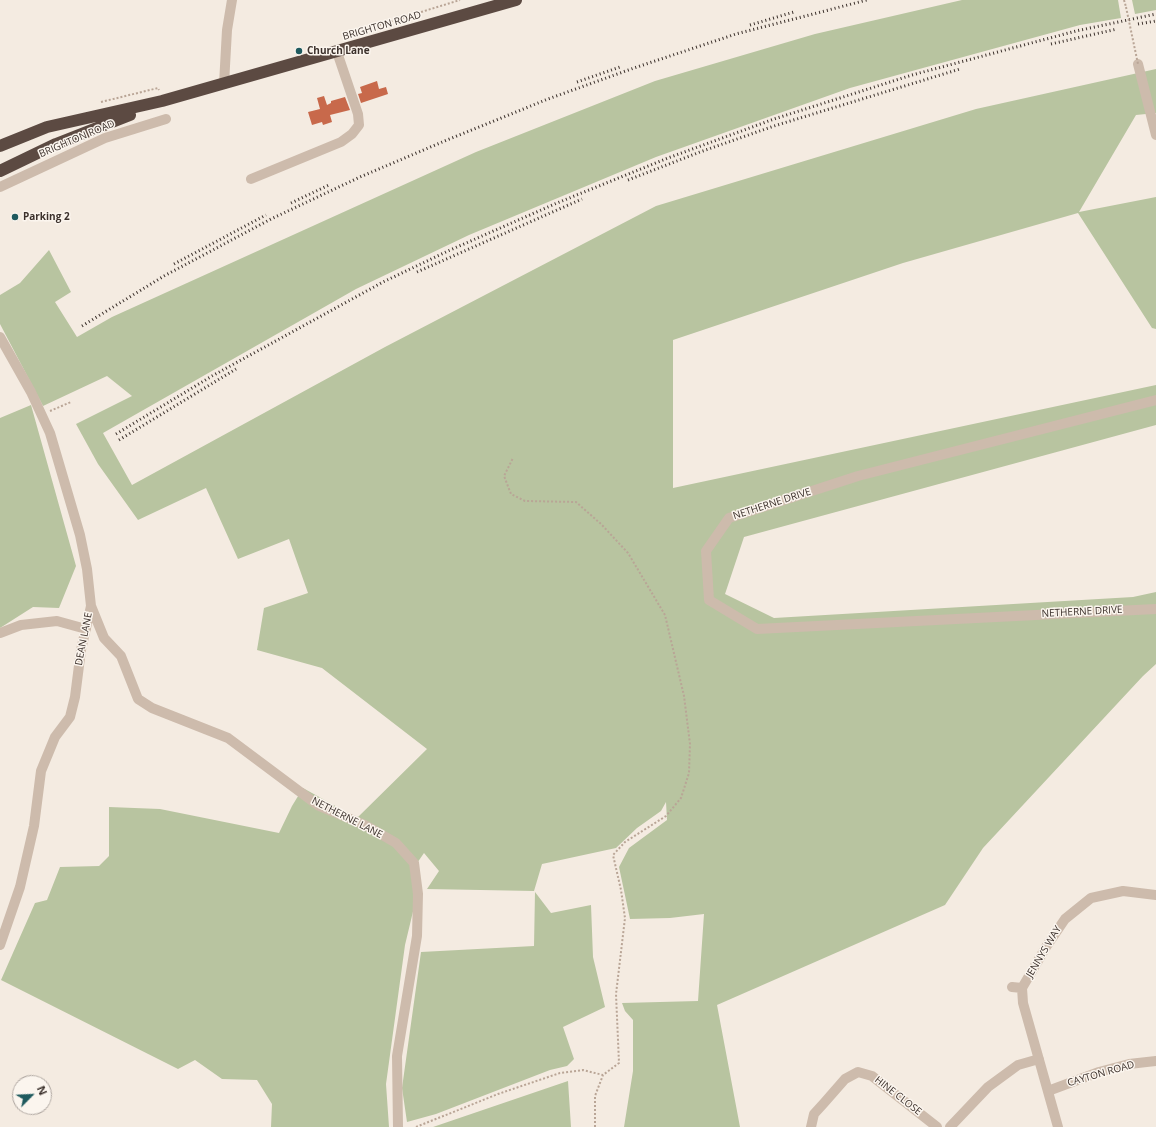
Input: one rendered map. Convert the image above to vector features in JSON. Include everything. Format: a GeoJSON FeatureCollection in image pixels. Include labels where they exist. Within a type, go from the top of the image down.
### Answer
{"type":"FeatureCollection","features":[{"type":"Feature","properties":{"kind":"highway","name":"BRIGHTON ROAD"},"geometry":{"type":"LineString","coordinates":[[0,146],[47,127],[162,102],[516,0]]}},
{"type":"Feature","properties":{"kind":"highway","name":"BRIGHTON ROAD"},"geometry":{"type":"LineString","coordinates":[[0,171],[56,144],[162,102]]}},
{"type":"Feature","properties":{"kind":"street"},"geometry":{"type":"LineString","coordinates":[[224,84],[227,30],[232,0]]}},
{"type":"Feature","properties":{"kind":"street"},"geometry":{"type":"LineString","coordinates":[[251,179],[341,142],[352,134],[359,125],[358,114],[337,52]]}},
{"type":"Feature","properties":{"kind":"street"},"geometry":{"type":"LineString","coordinates":[[1138,64],[1156,135]]}},
{"type":"Feature","properties":{"kind":"street","name":"BRIGHTON ROAD"},"geometry":{"type":"LineString","coordinates":[[0,187],[105,138],[166,119]]}},
{"type":"Feature","properties":{"kind":"street"},"geometry":{"type":"LineString","coordinates":[[19,161],[26,174]]}},
{"type":"Feature","properties":{"kind":"street","name":"DEAN LANE"},"geometry":{"type":"LineString","coordinates":[[0,337],[31,392],[50,433],[80,535],[88,569],[91,606],[81,650],[75,697],[70,717],[55,737],[41,770],[34,826],[20,887],[0,945]]}},
{"type":"Feature","properties":{"kind":"street","name":"NETHERNE DRIVE"},"geometry":{"type":"LineString","coordinates":[[1156,400],[858,476],[729,518],[706,551],[709,600],[757,629],[1156,609]]}},
{"type":"Feature","properties":{"kind":"street","name":"NETHERNE LANE"},"geometry":{"type":"LineString","coordinates":[[91,606],[104,638],[121,656],[138,699],[152,708],[228,738],[319,806],[365,825],[396,843],[414,863],[418,894],[417,936],[397,1056],[398,1127]]}},
{"type":"Feature","properties":{"kind":"street"},"geometry":{"type":"LineString","coordinates":[[0,633],[21,625],[57,621],[86,629]]}},
{"type":"Feature","properties":{"kind":"street","name":"JENNYS WAY"},"geometry":{"type":"LineString","coordinates":[[1058,1127],[1024,1003],[1022,988],[1046,947],[1065,919],[1091,898],[1122,891],[1156,894]]}},
{"type":"Feature","properties":{"kind":"street","name":"JENNYS WAY"},"geometry":{"type":"LineString","coordinates":[[1012,987],[1022,988]]}},
{"type":"Feature","properties":{"kind":"street"},"geometry":{"type":"LineString","coordinates":[[950,1127],[988,1087],[1018,1065],[1039,1059]]}},
{"type":"Feature","properties":{"kind":"street","name":"CAYTON ROAD"},"geometry":{"type":"LineString","coordinates":[[1048,1091],[1106,1070],[1129,1064],[1156,1061]]}},
{"type":"Feature","properties":{"kind":"street","name":"HINE CLOSE"},"geometry":{"type":"LineString","coordinates":[[810,1127],[814,1114],[824,1102],[845,1079],[858,1072],[872,1076],[937,1127]]}},
{"type":"Feature","properties":{"kind":"path"},"geometry":{"type":"LineString","coordinates":[[1124,0],[1138,64]]}},
{"type":"Feature","properties":{"kind":"path"},"geometry":{"type":"LineString","coordinates":[[42,415],[71,402]]}},
{"type":"Feature","properties":{"kind":"path"},"geometry":{"type":"LineString","coordinates":[[514,458],[504,476],[511,494],[524,501],[576,502],[601,524],[628,552],[665,615],[684,696],[690,744],[689,773],[681,798],[666,816],[625,842],[613,855],[621,890],[625,918],[616,994],[619,1063],[603,1075],[595,1096],[595,1127]]}},
{"type":"Feature","properties":{"kind":"path"},"geometry":{"type":"LineString","coordinates":[[416,1127],[498,1094],[560,1073],[583,1070],[603,1075]]}},
{"type":"Feature","properties":{"kind":"green space"},"geometry":{"type":"Polygon","coordinates":[[[962,0],[1118,0],[1121,18],[1080,25],[850,88],[656,157],[469,235],[356,289],[103,433],[132,485],[385,347],[656,206],[976,109],[1156,69],[1156,113],[1136,115],[1079,212],[1156,197],[1156,329],[1152,328],[1078,213],[903,263],[673,340],[673,488],[1156,385],[1156,425],[744,537],[725,594],[774,618],[1133,597],[1156,592],[1156,664],[1143,676],[983,848],[945,905],[717,1005],[740,1127],[624,1127],[633,1071],[633,1020],[625,1011],[622,1003],[698,1001],[704,914],[670,918],[630,919],[619,867],[629,848],[667,820],[666,802],[661,811],[637,828],[616,848],[542,864],[534,891],[427,889],[439,871],[424,853],[413,869],[416,899],[405,945],[386,1084],[389,1127],[271,1127],[272,1104],[257,1080],[222,1079],[195,1060],[178,1069],[1,980],[35,903],[47,900],[60,867],[99,866],[109,856],[109,807],[160,809],[279,833],[292,806],[303,788],[357,818],[427,749],[322,668],[257,650],[264,608],[308,593],[289,539],[238,559],[206,488],[138,520],[98,464],[76,424],[132,396],[107,376],[43,406],[0,324],[0,295],[20,283],[49,250],[71,292],[55,302],[77,337],[112,317],[476,152],[655,81],[815,34],[962,0]]]}},
{"type":"Feature","properties":{"kind":"green space"},"geometry":{"type":"Polygon","coordinates":[[[1132,0],[1156,0],[1156,10],[1135,14],[1132,0]]]}},
{"type":"Feature","properties":{"kind":"green space"},"geometry":{"type":"Polygon","coordinates":[[[31,405],[76,566],[59,608],[33,607],[0,628],[0,418],[31,405]]]}},
{"type":"Feature","properties":{"kind":"green space"},"geometry":{"type":"Polygon","coordinates":[[[535,892],[551,913],[591,905],[593,957],[605,1007],[563,1027],[574,1059],[567,1066],[550,1070],[436,1114],[407,1122],[402,1088],[421,952],[534,946],[535,892]]]}},
{"type":"Feature","properties":{"kind":"green space"},"geometry":{"type":"Polygon","coordinates":[[[568,1081],[571,1127],[433,1127],[568,1081]]]}},
{"type":"Feature","properties":{"kind":"building"},"geometry":{"type":"Polygon","coordinates":[[[377,81],[379,89],[386,87],[388,94],[361,103],[358,94],[362,93],[360,87],[377,81]]]}},
{"type":"Feature","properties":{"kind":"building"},"geometry":{"type":"Polygon","coordinates":[[[324,96],[327,105],[331,103],[331,101],[345,97],[350,110],[330,115],[332,122],[323,125],[322,122],[312,125],[308,112],[320,109],[317,98],[324,96]]]}},
{"type":"Feature","properties":{"kind":"railway"},"geometry":{"type":"LineString","coordinates":[[82,326],[164,276],[271,219],[360,177],[447,140],[548,99],[634,68],[736,34],[867,0]]}},
{"type":"Feature","properties":{"kind":"railway"},"geometry":{"type":"LineString","coordinates":[[750,25],[794,12]]}},
{"type":"Feature","properties":{"kind":"railway"},"geometry":{"type":"LineString","coordinates":[[116,434],[212,376],[383,282],[448,251],[557,203],[668,158],[774,119],[912,75],[1076,31],[1156,14]]}},
{"type":"Feature","properties":{"kind":"railway"},"geometry":{"type":"LineString","coordinates":[[1138,24],[1156,21]]}},
{"type":"Feature","properties":{"kind":"railway"},"geometry":{"type":"LineString","coordinates":[[1051,44],[1117,29]]}},
{"type":"Feature","properties":{"kind":"railway"},"geometry":{"type":"LineString","coordinates":[[577,82],[620,67]]}},
{"type":"Feature","properties":{"kind":"railway"},"geometry":{"type":"LineString","coordinates":[[628,180],[700,152],[774,126],[960,69]]}},
{"type":"Feature","properties":{"kind":"railway"},"geometry":{"type":"LineString","coordinates":[[291,203],[329,185]]}},
{"type":"Feature","properties":{"kind":"railway"},"geometry":{"type":"LineString","coordinates":[[417,272],[582,199]]}},
{"type":"Feature","properties":{"kind":"railway"},"geometry":{"type":"LineString","coordinates":[[174,264],[266,215]]}},
{"type":"Feature","properties":{"kind":"railway"},"geometry":{"type":"LineString","coordinates":[[119,440],[236,369]]}},
{"type":"Feature","properties":{"kind":"place","name":"Church Lane"},"geometry":{"type":"Point","coordinates":[299,51]}},
{"type":"Feature","properties":{"kind":"place","name":"Parking 2"},"geometry":{"type":"Point","coordinates":[15,217]}}]}
